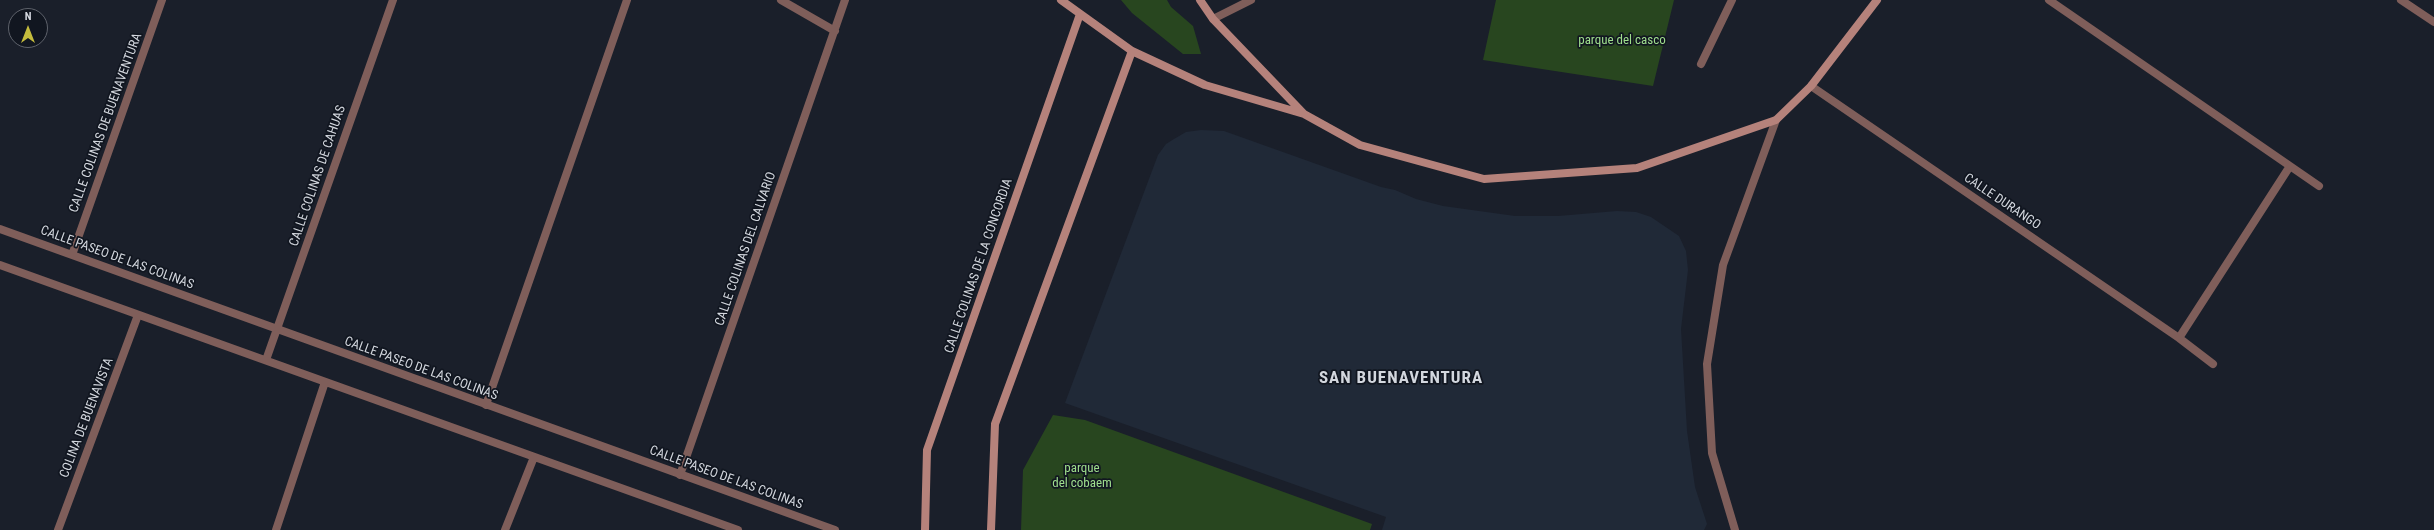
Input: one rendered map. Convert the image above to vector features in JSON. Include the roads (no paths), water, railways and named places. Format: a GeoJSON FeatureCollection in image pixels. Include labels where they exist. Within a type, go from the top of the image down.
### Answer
{"type":"FeatureCollection","features":[{"type":"Feature","properties":{"kind":"main road"},"geometry":{"type":"LineString","coordinates":[[1061,0],[1132,51],[1205,85],[1304,114],[1360,145],[1484,179],[1637,168],[1776,120],[1811,86],[1877,0]]}},
{"type":"Feature","properties":{"kind":"main road"},"geometry":{"type":"LineString","coordinates":[[1200,0],[1213,19],[1304,114]]}},
{"type":"Feature","properties":{"kind":"main road","name":"CALLE COLINAS DE LA CONCORDIA"},"geometry":{"type":"LineString","coordinates":[[925,530],[927,450],[1080,14]]}},
{"type":"Feature","properties":{"kind":"main road"},"geometry":{"type":"LineString","coordinates":[[991,530],[995,424],[1132,51]]}},
{"type":"Feature","properties":{"kind":"street","name":"CALLE COLINAS DE BUENAVENTURA"},"geometry":{"type":"LineString","coordinates":[[72,254],[162,0]]}},
{"type":"Feature","properties":{"kind":"street","name":"CALLE COLINAS DE CAHUAS"},"geometry":{"type":"LineString","coordinates":[[266,360],[393,0]]}},
{"type":"Feature","properties":{"kind":"street"},"geometry":{"type":"LineString","coordinates":[[486,405],[628,0]]}},
{"type":"Feature","properties":{"kind":"street"},"geometry":{"type":"LineString","coordinates":[[781,0],[835,31]]}},
{"type":"Feature","properties":{"kind":"street","name":"CALLE COLINAS DEL CALVARIO"},"geometry":{"type":"LineString","coordinates":[[680,475],[845,0]]}},
{"type":"Feature","properties":{"kind":"street"},"geometry":{"type":"LineString","coordinates":[[1213,19],[1251,0]]}},
{"type":"Feature","properties":{"kind":"street"},"geometry":{"type":"LineString","coordinates":[[1701,64],[1732,0]]}},
{"type":"Feature","properties":{"kind":"street"},"geometry":{"type":"LineString","coordinates":[[2049,0],[2319,186]]}},
{"type":"Feature","properties":{"kind":"street"},"geometry":{"type":"LineString","coordinates":[[2405,1],[2434,22]]}},
{"type":"Feature","properties":{"kind":"street","name":"CALLE DURANGO"},"geometry":{"type":"LineString","coordinates":[[1811,86],[2179,338],[2213,364]]}},
{"type":"Feature","properties":{"kind":"street"},"geometry":{"type":"LineString","coordinates":[[1735,530],[1712,453],[1707,364],[1723,265],[1776,120]]}},
{"type":"Feature","properties":{"kind":"street"},"geometry":{"type":"LineString","coordinates":[[2179,338],[2290,166]]}},
{"type":"Feature","properties":{"kind":"street","name":"CALLE PASEO DE LAS COLINAS"},"geometry":{"type":"LineString","coordinates":[[0,229],[835,530]]}},
{"type":"Feature","properties":{"kind":"street"},"geometry":{"type":"LineString","coordinates":[[0,265],[534,456],[733,529]]}},
{"type":"Feature","properties":{"kind":"street","name":"COLINA DE BUENAVISTA"},"geometry":{"type":"LineString","coordinates":[[58,530],[138,315]]}},
{"type":"Feature","properties":{"kind":"street"},"geometry":{"type":"LineString","coordinates":[[276,530],[325,382]]}},
{"type":"Feature","properties":{"kind":"street"},"geometry":{"type":"LineString","coordinates":[[505,530],[534,456]]}},
{"type":"Feature","properties":{"kind":"district","name":"SAN BUENAVENTURA"},"geometry":{"type":"Point","coordinates":[1401,379]}},
{"type":"Feature","properties":{"kind":"park label","name":"parque del casco"},"geometry":{"type":"Point","coordinates":[1622,41]}},
{"type":"Feature","properties":{"kind":"park label","name":"parque del cobaem"},"geometry":{"type":"Point","coordinates":[1082,476]}}]}
